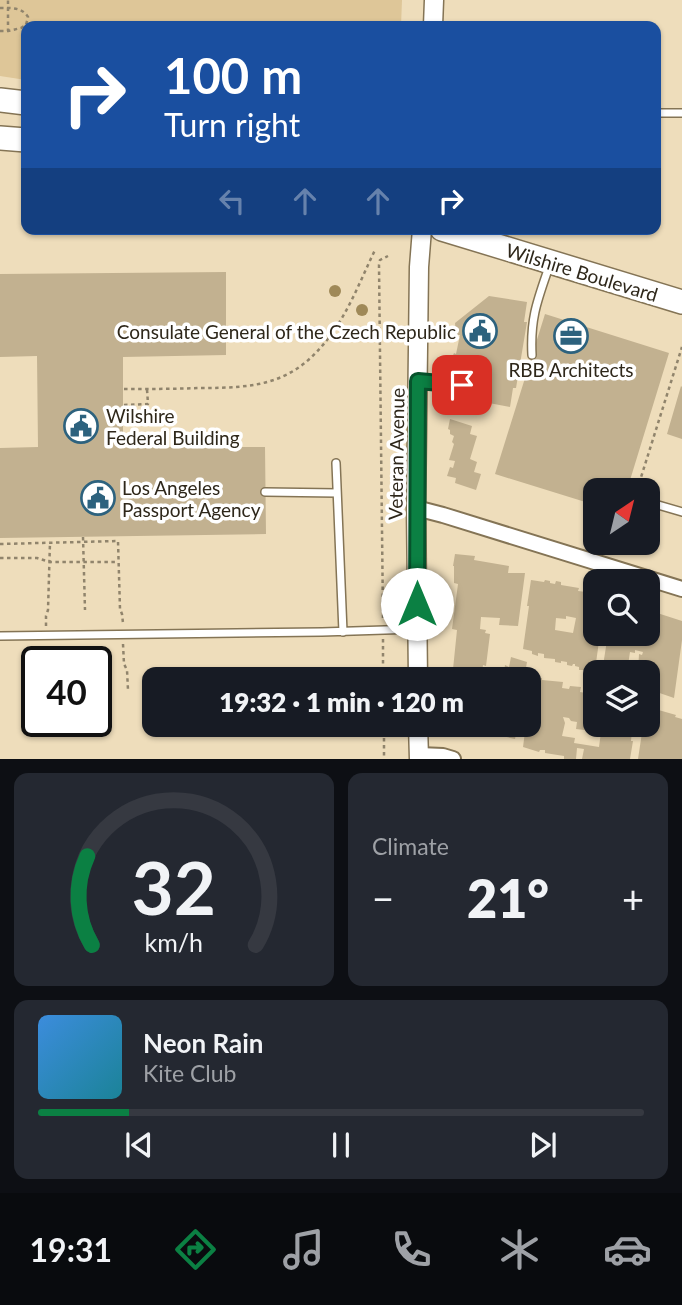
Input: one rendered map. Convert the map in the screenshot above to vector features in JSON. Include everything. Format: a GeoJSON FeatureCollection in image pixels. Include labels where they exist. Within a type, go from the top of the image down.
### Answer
{"type":"FeatureCollection","features":[{"type":"Feature","properties":{"kind":"main road"},"geometry":{"type":"LineString","coordinates":[[0,100],[21,102]]}},
{"type":"Feature","properties":{"kind":"main road"},"geometry":{"type":"LineString","coordinates":[[0,138],[21,140]]}},
{"type":"Feature","properties":{"kind":"main road","name":"Wilshire Boulevard"},"geometry":{"type":"LineString","coordinates":[[462,235],[682,302]]}},
{"type":"Feature","properties":{"kind":"street"},"geometry":{"type":"LineString","coordinates":[[433,21],[434,0]]}},
{"type":"Feature","properties":{"kind":"street","name":"Veteran Avenue"},"geometry":{"type":"LineString","coordinates":[[418,667],[416,508],[422,235]]}},
{"type":"Feature","properties":{"kind":"street"},"geometry":{"type":"LineString","coordinates":[[416,508],[682,589]]}},
{"type":"Feature","properties":{"kind":"street"},"geometry":{"type":"LineString","coordinates":[[418,737],[419,757],[443,756],[453,759]]}},
{"type":"Feature","properties":{"kind":"lane"},"geometry":{"type":"LineString","coordinates":[[661,113],[682,114]]}},
{"type":"Feature","properties":{"kind":"lane"},"geometry":{"type":"LineString","coordinates":[[532,355],[533,312],[551,262]]}},
{"type":"Feature","properties":{"kind":"lane"},"geometry":{"type":"LineString","coordinates":[[418,381],[462,385]]}},
{"type":"Feature","properties":{"kind":"lane"},"geometry":{"type":"LineString","coordinates":[[336,463],[343,632]]}},
{"type":"Feature","properties":{"kind":"lane"},"geometry":{"type":"LineString","coordinates":[[265,492],[337,493]]}},
{"type":"Feature","properties":{"kind":"lane"},"geometry":{"type":"LineString","coordinates":[[660,506],[682,512]]}},
{"type":"Feature","properties":{"kind":"lane"},"geometry":{"type":"LineString","coordinates":[[0,636],[343,632],[417,628]]}},
{"type":"Feature","properties":{"kind":"path"},"geometry":{"type":"LineString","coordinates":[[8,0],[8,31]]}},
{"type":"Feature","properties":{"kind":"path"},"geometry":{"type":"LineString","coordinates":[[0,8],[22,11],[28,18],[27,21]]}},
{"type":"Feature","properties":{"kind":"path"},"geometry":{"type":"LineString","coordinates":[[0,31],[21,28]]}},
{"type":"Feature","properties":{"kind":"path"},"geometry":{"type":"LineString","coordinates":[[124,389],[237,388],[262,384],[283,376],[302,365],[329,338],[375,250]]}},
{"type":"Feature","properties":{"kind":"path"},"geometry":{"type":"LineString","coordinates":[[383,619],[379,265],[380,260],[388,256]]}},
{"type":"Feature","properties":{"kind":"path"},"geometry":{"type":"LineString","coordinates":[[641,478],[682,346]]}},
{"type":"Feature","properties":{"kind":"path"},"geometry":{"type":"LineString","coordinates":[[124,405],[148,404],[147,389]]}},
{"type":"Feature","properties":{"kind":"path"},"geometry":{"type":"LineString","coordinates":[[83,539],[85,610]]}},
{"type":"Feature","properties":{"kind":"path"},"geometry":{"type":"LineString","coordinates":[[0,544],[83,539],[117,541],[128,690]]}},
{"type":"Feature","properties":{"kind":"path"},"geometry":{"type":"LineString","coordinates":[[48,610],[50,542]]}},
{"type":"Feature","properties":{"kind":"path"},"geometry":{"type":"LineString","coordinates":[[0,558],[37,558],[50,562],[118,562]]}},
{"type":"Feature","properties":{"kind":"path"},"geometry":{"type":"LineString","coordinates":[[383,648],[383,667]]}},
{"type":"Feature","properties":{"kind":"path"},"geometry":{"type":"LineString","coordinates":[[384,737],[384,759]]}},
{"type":"Feature","properties":{"kind":"shaded area"},"geometry":{"type":"Polygon","coordinates":[[[0,0],[402,0],[401,21],[21,21],[21,79],[0,76],[0,0]]]}},
{"type":"Feature","properties":{"kind":"building","name":"Wilshire Federal Building"},"geometry":{"type":"Polygon","coordinates":[[[226,272],[226,355],[123,357],[123,447],[265,447],[266,534],[0,538],[0,448],[38,447],[37,356],[0,357],[0,274],[226,272]]]}},
{"type":"Feature","properties":{"kind":"building"},"geometry":{"type":"Polygon","coordinates":[[[489,296],[527,302],[524,322],[527,322],[516,388],[513,388],[510,407],[473,400],[449,365],[454,353],[456,354],[460,335],[456,335],[455,323],[489,296]]]}},
{"type":"Feature","properties":{"kind":"building"},"geometry":{"type":"Polygon","coordinates":[[[545,314],[669,353],[631,478],[583,478],[583,501],[495,474],[545,314]]]}},
{"type":"Feature","properties":{"kind":"building"},"geometry":{"type":"Polygon","coordinates":[[[682,387],[682,439],[667,434],[682,387]]]}},
{"type":"Feature","properties":{"kind":"building"},"geometry":{"type":"Polygon","coordinates":[[[451,401],[463,405],[460,415],[448,411],[451,401]]]}},
{"type":"Feature","properties":{"kind":"building"},"geometry":{"type":"Polygon","coordinates":[[[450,419],[472,426],[470,434],[477,436],[470,459],[477,462],[474,472],[481,474],[476,490],[455,483],[456,478],[447,476],[455,461],[449,460],[454,444],[454,436],[448,429],[450,419]]]}},
{"type":"Feature","properties":{"kind":"building"},"geometry":{"type":"Polygon","coordinates":[[[455,554],[475,556],[474,560],[509,566],[508,573],[525,573],[518,626],[499,625],[500,618],[481,617],[480,629],[490,634],[486,666],[453,667],[457,630],[452,629],[458,584],[454,583],[455,554]]]}},
{"type":"Feature","properties":{"kind":"building"},"geometry":{"type":"Polygon","coordinates":[[[531,580],[545,580],[555,584],[556,581],[561,582],[561,585],[579,588],[578,591],[583,592],[583,646],[598,646],[596,660],[583,660],[583,670],[579,670],[575,664],[572,666],[567,665],[567,662],[555,662],[555,659],[544,658],[544,654],[538,653],[538,656],[523,649],[531,580]],[[556,618],[555,630],[573,633],[576,618],[556,618]]]}},
{"type":"Feature","properties":{"kind":"building"},"geometry":{"type":"Polygon","coordinates":[[[660,614],[682,621],[674,698],[660,693],[660,660],[639,660],[639,654],[642,655],[643,652],[635,650],[635,653],[630,652],[629,660],[604,660],[606,646],[660,646],[660,614]]]}},
{"type":"Feature","properties":{"kind":"building"},"geometry":{"type":"Polygon","coordinates":[[[511,657],[527,662],[526,667],[509,667],[511,657]]]}},
{"type":"Feature","properties":{"kind":"building"},"geometry":{"type":"Polygon","coordinates":[[[541,678],[563,682],[562,688],[581,687],[580,692],[583,692],[583,730],[576,729],[577,722],[563,717],[565,723],[562,736],[575,738],[574,743],[599,747],[600,737],[631,737],[633,741],[630,759],[582,759],[584,749],[577,748],[576,759],[564,759],[564,756],[545,753],[545,750],[539,752],[523,747],[524,737],[541,737],[541,678]]]}},
{"type":"Feature","properties":{"kind":"building"},"geometry":{"type":"Polygon","coordinates":[[[660,710],[682,719],[682,759],[638,759],[641,737],[660,737],[660,710]]]}},
{"type":"Feature","properties":{"kind":"place","name":"Consulate General of the Czech Republic"},"geometry":{"type":"Point","coordinates":[480,331]}},
{"type":"Feature","properties":{"kind":"place","name":"RBB Architects"},"geometry":{"type":"Point","coordinates":[571,336]}},
{"type":"Feature","properties":{"kind":"place","name":"Wilshire Federal Building"},"geometry":{"type":"Point","coordinates":[81,426]}},
{"type":"Feature","properties":{"kind":"place","name":"Los Angeles Passport Agency"},"geometry":{"type":"Point","coordinates":[98,498]}},
{"type":"Feature","properties":{"kind":"route"},"geometry":{"type":"LineString","coordinates":[[417,604],[418,381],[462,385]]}}]}
